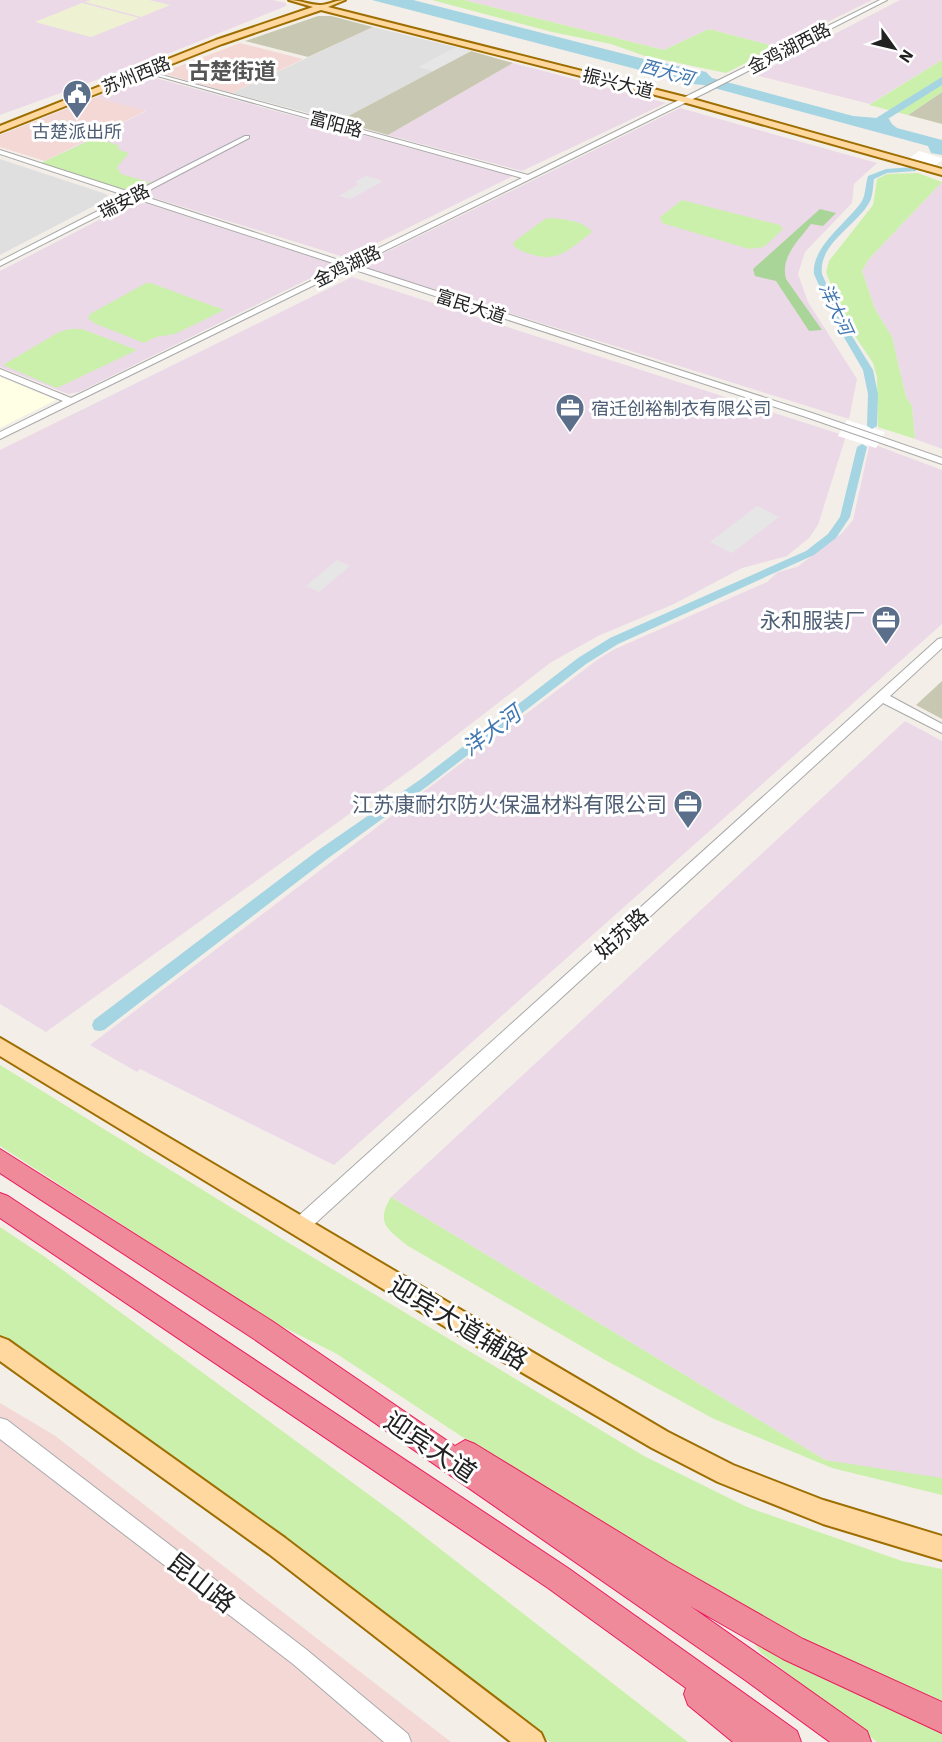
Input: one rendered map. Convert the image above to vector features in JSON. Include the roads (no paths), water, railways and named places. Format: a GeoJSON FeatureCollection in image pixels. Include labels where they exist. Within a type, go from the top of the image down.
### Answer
{"type":"FeatureCollection","features":[{"type":"Feature","properties":{"kind":"highway","name":"迎宾大道"},"geometry":{"type":"LineString","coordinates":[[0,1160],[263,1330],[756,1669],[856,1742]]}},
{"type":"Feature","properties":{"kind":"highway","name":"迎宾大道"},"geometry":{"type":"LineString","coordinates":[[0,1204],[558,1578],[786,1742]]}},
{"type":"Feature","properties":{"kind":"highway"},"geometry":{"type":"LineString","coordinates":[[263,1330],[669,1578],[793,1648],[942,1718]]}},
{"type":"Feature","properties":{"kind":"highway"},"geometry":{"type":"LineString","coordinates":[[558,1578],[757,1742]]}},
{"type":"Feature","properties":{"kind":"main road","name":"苏州西路"},"geometry":{"type":"LineString","coordinates":[[0,121],[293,7],[316,2],[331,4],[343,0]]}},
{"type":"Feature","properties":{"kind":"main road"},"geometry":{"type":"LineString","coordinates":[[343,0],[348,7],[362,12]]}},
{"type":"Feature","properties":{"kind":"main road","name":"苏州西路"},"geometry":{"type":"LineString","coordinates":[[0,129],[145,71],[293,7],[305,13],[316,2]]}},
{"type":"Feature","properties":{"kind":"main road","name":"振兴大道"},"geometry":{"type":"LineString","coordinates":[[316,2],[348,14],[686,100],[942,172]]}},
{"type":"Feature","properties":{"kind":"main road","name":"振兴大道"},"geometry":{"type":"LineString","coordinates":[[331,4],[695,96],[942,163]]}},
{"type":"Feature","properties":{"kind":"main road"},"geometry":{"type":"LineString","coordinates":[[293,7],[348,14]]}},
{"type":"Feature","properties":{"kind":"main road","name":"迎宾大道辅路"},"geometry":{"type":"LineString","coordinates":[[0,1046],[301,1225],[598,1406],[726,1474],[823,1512],[942,1548]]}},
{"type":"Feature","properties":{"kind":"main road"},"geometry":{"type":"LineString","coordinates":[[0,1348],[278,1546],[532,1742]]}},
{"type":"Feature","properties":{"kind":"street","name":"金鸡湖西路"},"geometry":{"type":"LineString","coordinates":[[695,96],[884,0]]}},
{"type":"Feature","properties":{"kind":"street","name":"富阳路"},"geometry":{"type":"LineString","coordinates":[[145,71],[527,177]]}},
{"type":"Feature","properties":{"kind":"street","name":"金鸡湖路"},"geometry":{"type":"LineString","coordinates":[[0,436],[695,96]]}},
{"type":"Feature","properties":{"kind":"street","name":"瑞安路"},"geometry":{"type":"LineString","coordinates":[[0,264],[247,137]]}},
{"type":"Feature","properties":{"kind":"street","name":"富民大道"},"geometry":{"type":"LineString","coordinates":[[0,152],[809,415],[942,461]]}},
{"type":"Feature","properties":{"kind":"street"},"geometry":{"type":"LineString","coordinates":[[0,372],[70,401]]}},
{"type":"Feature","properties":{"kind":"street","name":"姑苏路"},"geometry":{"type":"LineString","coordinates":[[301,1225],[942,642]]}},
{"type":"Feature","properties":{"kind":"street"},"geometry":{"type":"LineString","coordinates":[[881,697],[942,729]]}},
{"type":"Feature","properties":{"kind":"street","name":"昆山路"},"geometry":{"type":"LineString","coordinates":[[0,1427],[300,1657],[400,1742]]}},
{"type":"Feature","properties":{"kind":"water","name":"西大河"},"geometry":{"type":"Polygon","coordinates":[[[372,0],[413,0],[640,58],[706,72],[712,78],[853,116],[889,119],[897,128],[942,140],[942,155],[931,153],[928,146],[703,85],[372,0]]]}},
{"type":"Feature","properties":{"kind":"waterway","name":"洋大河"},"geometry":{"type":"LineString","coordinates":[[871,125],[942,80]]}},
{"type":"Feature","properties":{"kind":"waterway","name":"洋大河"},"geometry":{"type":"LineString","coordinates":[[872,426],[873,394],[868,370],[838,320],[818,274],[817,266],[829,243],[866,202],[871,178],[886,171],[913,169]]}},
{"type":"Feature","properties":{"kind":"waterway","name":"洋大河"},"geometry":{"type":"LineString","coordinates":[[99,1025],[322,855],[425,782],[582,661],[614,641],[810,553],[832,536],[845,517],[862,447]]}},
{"type":"Feature","properties":{"kind":"place","name":"古楚派出所"},"geometry":{"type":"Point","coordinates":[77,120]}},
{"type":"Feature","properties":{"kind":"place","name":"宿迁创裕制衣有限公司"},"geometry":{"type":"Point","coordinates":[570,434]}},
{"type":"Feature","properties":{"kind":"place","name":"永和服装厂"},"geometry":{"type":"Point","coordinates":[886,646]}},
{"type":"Feature","properties":{"kind":"place","name":"江苏康耐尔防火保温材料有限公司"},"geometry":{"type":"Point","coordinates":[688,830]}},
{"type":"Feature","properties":{"kind":"district","name":"古楚街道"},"geometry":{"type":"Point","coordinates":[232,70]}}]}
